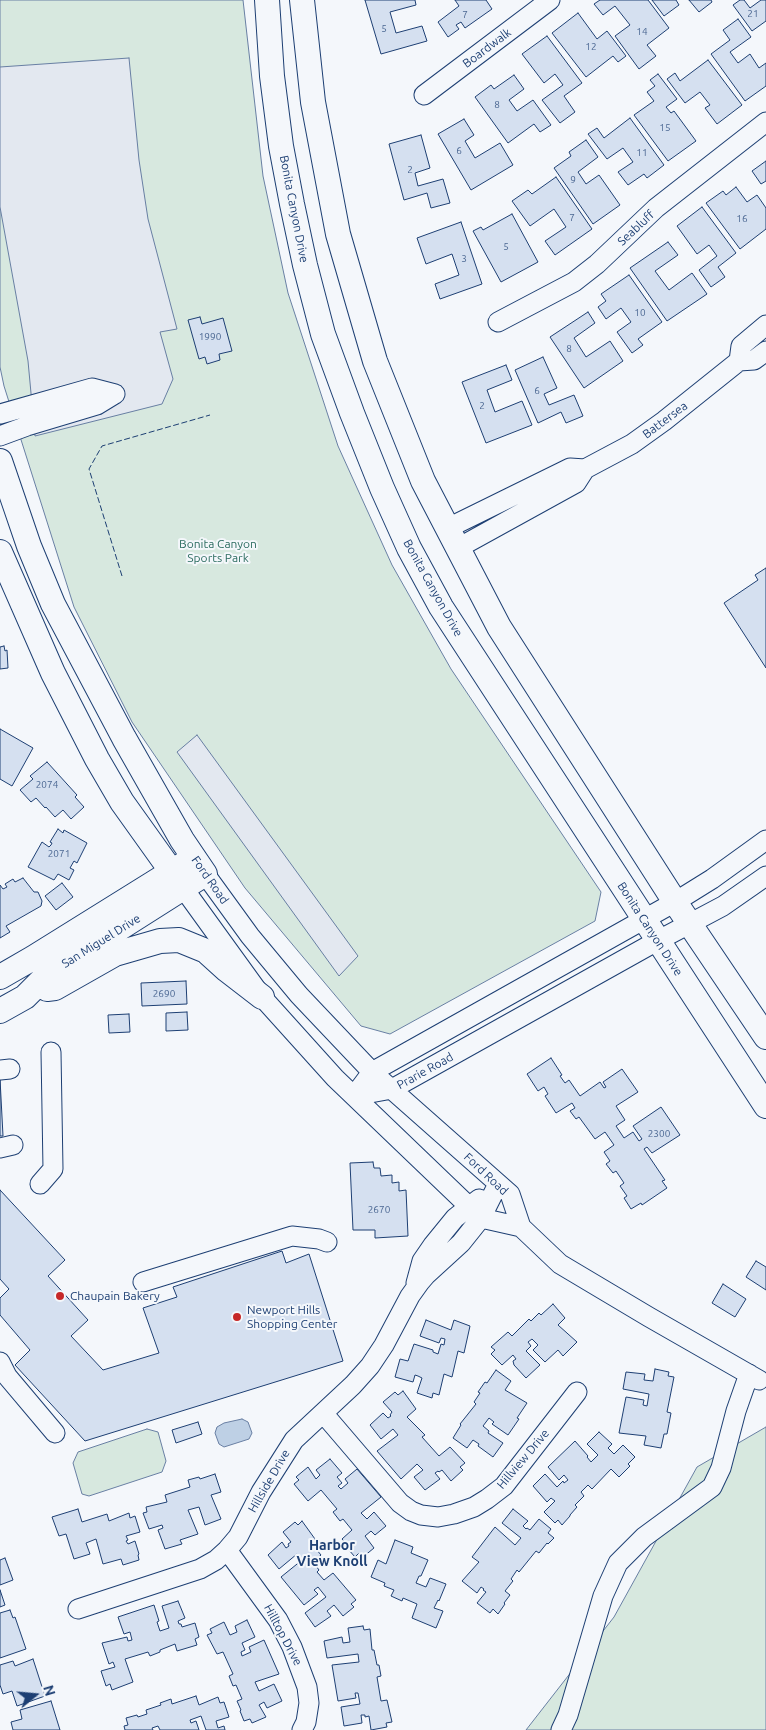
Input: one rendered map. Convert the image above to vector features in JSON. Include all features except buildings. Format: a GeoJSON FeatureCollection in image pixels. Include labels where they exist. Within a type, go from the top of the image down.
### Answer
{"type":"FeatureCollection","features":[{"type":"Feature","properties":{"kind":"main road","name":"Bonita Canyon Drive"},"geometry":{"type":"LineString","coordinates":[[267,0],[272,76],[281,146],[305,265],[323,334],[352,413],[382,488],[409,548],[441,607],[766,1106]]}},
{"type":"Feature","properties":{"kind":"main road"},"geometry":{"type":"LineString","coordinates":[[302,0],[313,102],[340,242],[375,361],[423,481],[499,627],[690,925],[766,1036]]}},
{"type":"Feature","properties":{"kind":"main road","name":"Ford Road"},"geometry":{"type":"LineString","coordinates":[[0,461],[29,546],[53,604],[124,738],[199,866]]}},
{"type":"Feature","properties":{"kind":"main road"},"geometry":{"type":"LineString","coordinates":[[0,552],[54,673],[97,759],[122,802],[178,880]]}},
{"type":"Feature","properties":{"kind":"main road","name":"San Miguel Drive"},"geometry":{"type":"LineString","coordinates":[[0,1011],[25,996],[49,974],[199,866]]}},
{"type":"Feature","properties":{"kind":"main road","name":"San Miguel Drive"},"geometry":{"type":"LineString","coordinates":[[0,976],[33,958],[145,887],[178,880]]}},
{"type":"Feature","properties":{"kind":"main road"},"geometry":{"type":"LineString","coordinates":[[30,991],[55,988],[115,954],[160,941],[179,940],[206,951],[262,997]]}},
{"type":"Feature","properties":{"kind":"street","name":"Boardwalk"},"geometry":{"type":"LineString","coordinates":[[424,95],[550,0]]}},
{"type":"Feature","properties":{"kind":"street","name":"Seabluff"},"geometry":{"type":"LineString","coordinates":[[498,322],[574,282],[597,264],[656,208],[766,122]]}},
{"type":"Feature","properties":{"kind":"street","name":"Battersea"},"geometry":{"type":"LineString","coordinates":[[738,361],[741,346],[766,325]]}},
{"type":"Feature","properties":{"kind":"street","name":"Battersea"},"geometry":{"type":"LineString","coordinates":[[453,538],[576,483],[584,469],[632,444],[664,421],[738,361],[754,360],[766,351]]}},
{"type":"Feature","properties":{"kind":"street"},"geometry":{"type":"LineString","coordinates":[[0,414],[92,388],[115,394],[97,405],[0,436]]}},
{"type":"Feature","properties":{"kind":"street","name":"Prarie Road"},"geometry":{"type":"LineString","coordinates":[[354,1096],[372,1072],[675,902],[712,879],[766,840]]}},
{"type":"Feature","properties":{"kind":"street","name":"Ford Road"},"geometry":{"type":"LineString","coordinates":[[199,866],[250,936],[300,995],[372,1072],[510,1194],[521,1227],[560,1264],[754,1377],[736,1412],[721,1468],[712,1487],[644,1537],[618,1563],[603,1596],[568,1715],[561,1730]]}},
{"type":"Feature","properties":{"kind":"street","name":"Prarie Road"},"geometry":{"type":"LineString","coordinates":[[354,1096],[392,1089],[657,941],[690,925],[723,906],[766,876]]}},
{"type":"Feature","properties":{"kind":"street"},"geometry":{"type":"LineString","coordinates":[[178,880],[262,997],[315,1057],[475,1212],[521,1227]]}},
{"type":"Feature","properties":{"kind":"street"},"geometry":{"type":"LineString","coordinates":[[40,1184],[53,1169],[51,1052]]}},
{"type":"Feature","properties":{"kind":"street","name":"Hillside Drive"},"geometry":{"type":"LineString","coordinates":[[78,1609],[200,1569],[216,1560],[228,1550],[238,1537],[261,1492],[294,1440],[353,1385],[370,1366],[415,1289],[422,1262],[455,1218],[475,1212],[498,1184]]}},
{"type":"Feature","properties":{"kind":"street"},"geometry":{"type":"LineString","coordinates":[[143,1282],[292,1236],[319,1239],[327,1242]]}},
{"type":"Feature","properties":{"kind":"street"},"geometry":{"type":"LineString","coordinates":[[0,1362],[6,1376],[55,1433]]}},
{"type":"Feature","properties":{"kind":"street","name":"Hillview Drive"},"geometry":{"type":"LineString","coordinates":[[323,1413],[400,1502],[421,1515],[438,1517],[474,1507],[504,1486],[577,1392]]}},
{"type":"Feature","properties":{"kind":"street","name":"Hilltop Drive"},"geometry":{"type":"LineString","coordinates":[[228,1550],[278,1620],[295,1654],[307,1687],[309,1702],[306,1722],[302,1730]]}},
{"type":"Feature","properties":{"kind":"green space","name":"Bonita Canyon Sports Park"},"geometry":{"type":"Polygon","coordinates":[[[0,0],[243,0],[263,176],[288,293],[338,446],[392,565],[451,669],[601,892],[595,921],[390,1034],[361,1026],[245,888],[132,722],[74,607],[4,386],[0,367],[0,0]]]}},
{"type":"Feature","properties":{"kind":"green space"},"geometry":{"type":"Polygon","coordinates":[[[766,1427],[766,1730],[526,1730],[614,1617],[697,1467],[766,1427]]]}},
{"type":"Feature","properties":{"kind":"green space"},"geometry":{"type":"Polygon","coordinates":[[[147,1429],[158,1432],[166,1461],[162,1472],[89,1496],[82,1494],[73,1463],[78,1452],[147,1429]]]}},
{"type":"Feature","properties":{"kind":"shaded area"},"geometry":{"type":"Polygon","coordinates":[[[129,58],[139,160],[148,219],[177,329],[160,332],[173,379],[162,404],[35,436],[28,361],[0,207],[0,67],[129,58]]]}},
{"type":"Feature","properties":{"kind":"shaded area"},"geometry":{"type":"Polygon","coordinates":[[[197,735],[358,956],[339,976],[177,752],[197,735]]]}},
{"type":"Feature","properties":{"kind":"water"},"geometry":{"type":"Polygon","coordinates":[[[242,1419],[248,1422],[252,1433],[249,1439],[224,1447],[219,1444],[215,1433],[217,1427],[224,1423],[242,1419]]]}},
{"type":"Feature","properties":{"kind":"fence"},"geometry":{"type":"LineString","coordinates":[[122,576],[89,469],[102,446],[210,415]]}},
{"type":"Feature","properties":{"kind":"place","name":"Chaupain Bakery"},"geometry":{"type":"Point","coordinates":[60,1296]}},
{"type":"Feature","properties":{"kind":"place","name":"Newport Hills Shopping Center"},"geometry":{"type":"Point","coordinates":[237,1317]}},
{"type":"Feature","properties":{"kind":"district","name":"Harbor View Knoll"},"geometry":{"type":"Point","coordinates":[332,1554]}}]}
